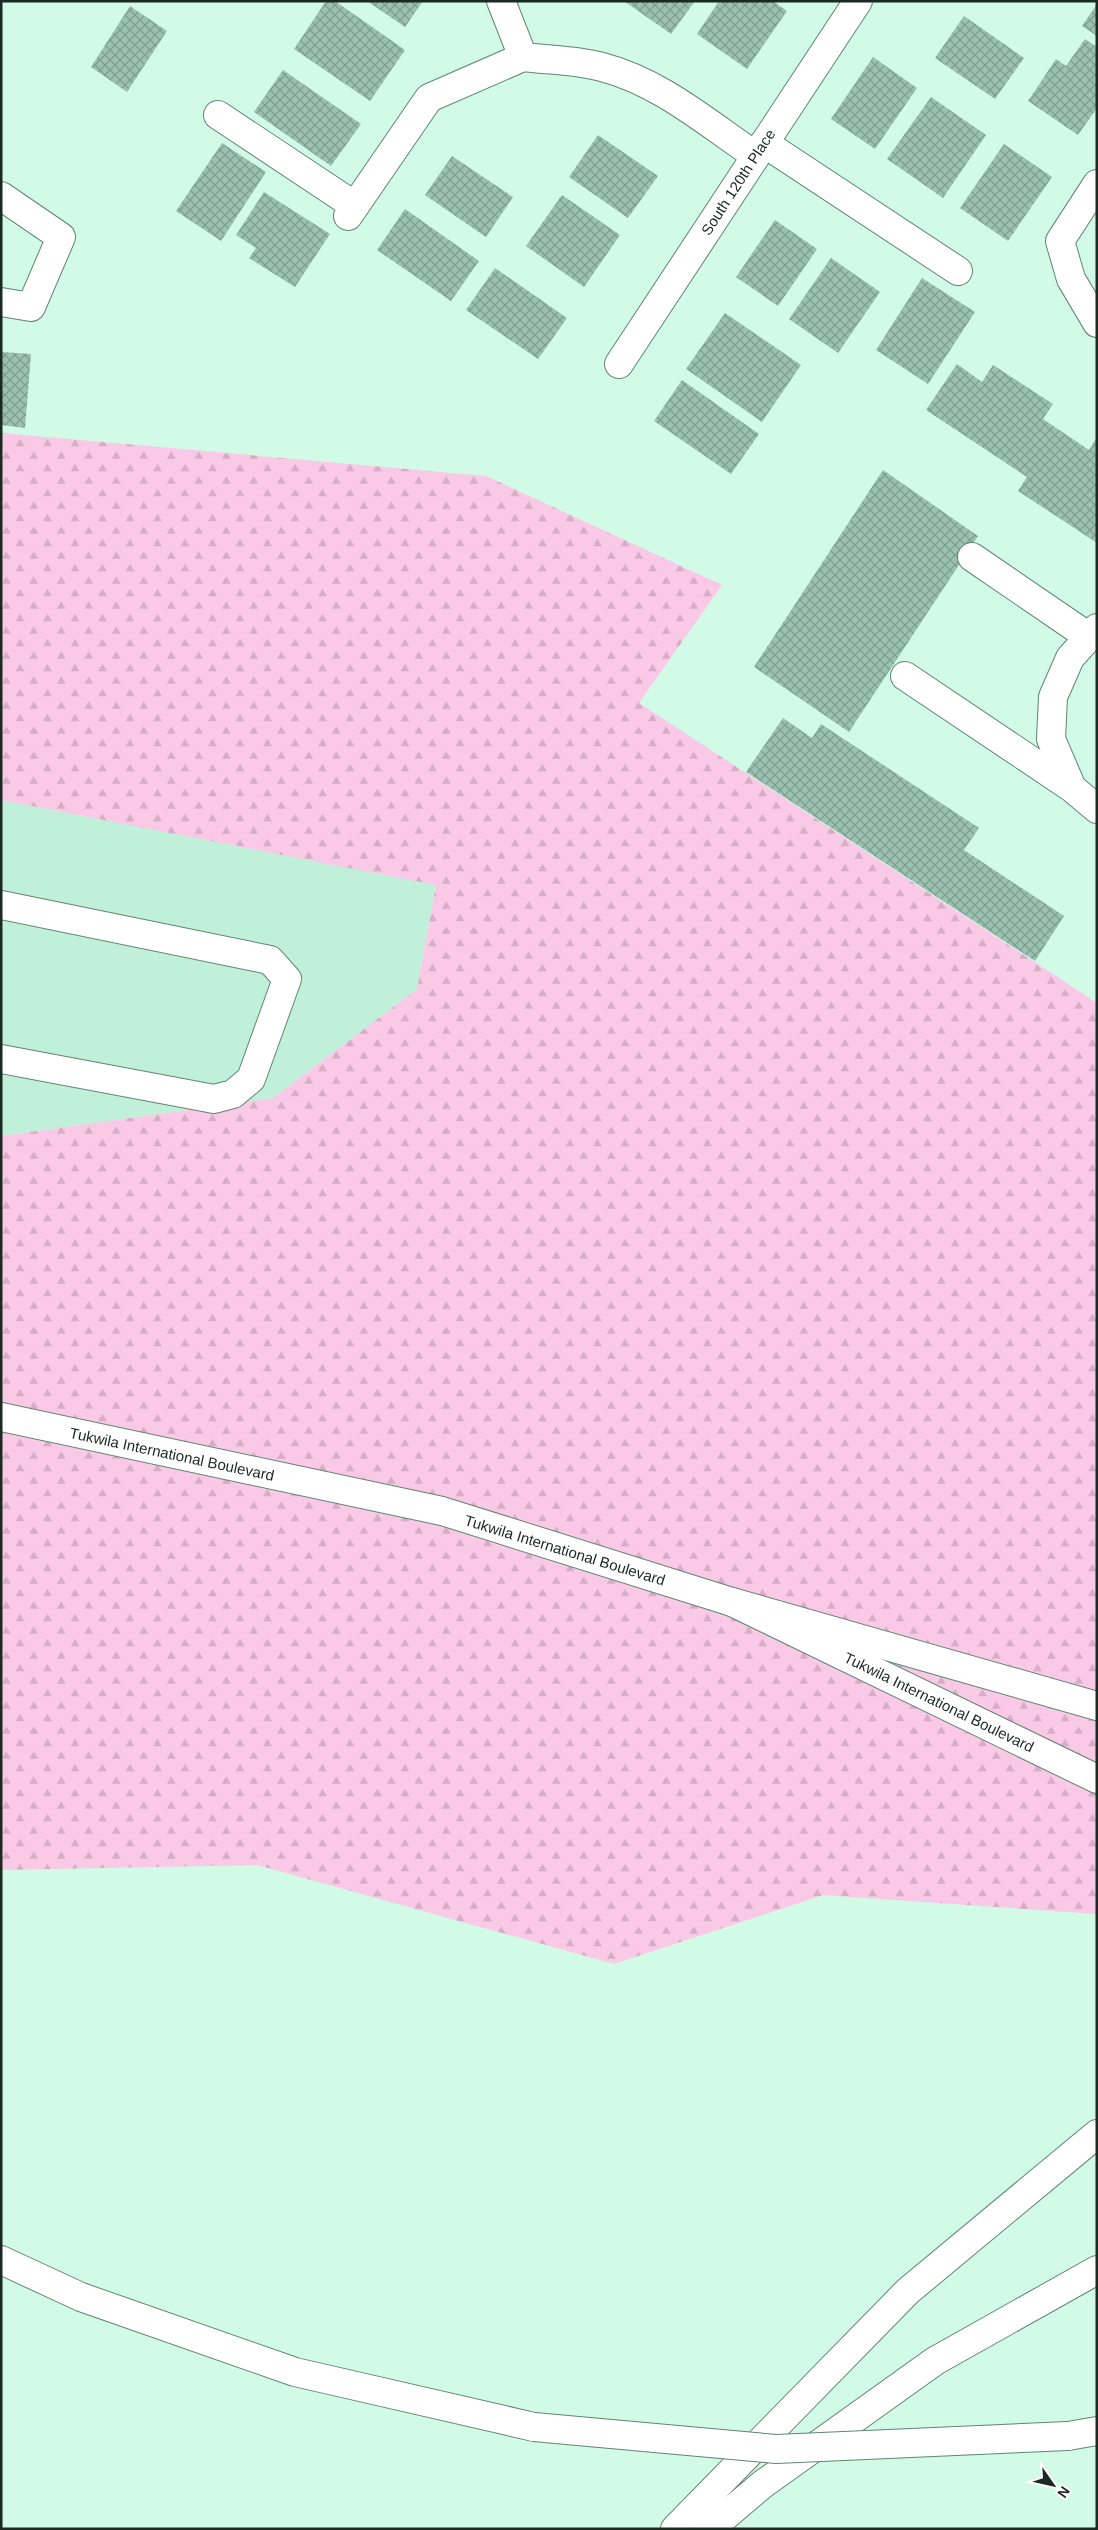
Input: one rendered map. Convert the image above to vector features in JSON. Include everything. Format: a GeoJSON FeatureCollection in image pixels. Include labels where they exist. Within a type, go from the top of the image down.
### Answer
{"type":"FeatureCollection","features":[{"type":"Feature","properties":{"kind":"main road"},"geometry":{"type":"LineString","coordinates":[[501,1],[523,57]]}},
{"type":"Feature","properties":{"kind":"main road","name":"South 120th Place"},"geometry":{"type":"LineString","coordinates":[[619,364],[858,1]]}},
{"type":"Feature","properties":{"kind":"main road"},"geometry":{"type":"LineString","coordinates":[[218,115],[352,211],[429,98],[523,57],[600,66],[636,78],[660,90],[958,271]]}},
{"type":"Feature","properties":{"kind":"main road"},"geometry":{"type":"LineString","coordinates":[[1097,184],[1060,241],[1071,279],[1097,323]]}},
{"type":"Feature","properties":{"kind":"main road"},"geometry":{"type":"LineString","coordinates":[[1,196],[61,237],[31,308],[1,302]]}},
{"type":"Feature","properties":{"kind":"main road"},"geometry":{"type":"LineString","coordinates":[[972,557],[1093,632],[1070,658],[1053,697],[1051,739],[1072,788]]}},
{"type":"Feature","properties":{"kind":"main road"},"geometry":{"type":"LineString","coordinates":[[905,676],[1072,788],[1097,809]]}},
{"type":"Feature","properties":{"kind":"main road"},"geometry":{"type":"LineString","coordinates":[[1,904],[270,960],[287,979],[251,1079],[233,1094],[214,1099],[1,1059]]}},
{"type":"Feature","properties":{"kind":"main road","name":"Tukwila International Boulevard"},"geometry":{"type":"LineString","coordinates":[[1,1417],[442,1511],[732,1602],[1097,1779]]}},
{"type":"Feature","properties":{"kind":"main road"},"geometry":{"type":"LineString","coordinates":[[732,1602],[1097,1706]]}},
{"type":"Feature","properties":{"kind":"main road"},"geometry":{"type":"LineString","coordinates":[[675,2529],[908,2291],[1097,2134]]}},
{"type":"Feature","properties":{"kind":"main road"},"geometry":{"type":"LineString","coordinates":[[1,2260],[81,2297],[295,2372],[534,2426],[776,2450],[1068,2436],[1097,2431]]}},
{"type":"Feature","properties":{"kind":"main road"},"geometry":{"type":"LineString","coordinates":[[710,2529],[763,2484],[936,2361],[1097,2270]]}},
{"type":"Feature","properties":{"kind":"shaded area"},"geometry":{"type":"Polygon","coordinates":[[[1,800],[436,884],[417,989],[273,1098],[1,1136],[1,800]]]}},
{"type":"Feature","properties":{"kind":"green space"},"geometry":{"type":"Polygon","coordinates":[[[1,433],[486,476],[722,585],[639,703],[1097,1003],[1097,1914],[823,1895],[614,1964],[257,1865],[1,1870],[1,1136],[273,1098],[417,989],[436,885],[1,800],[1,433]]]}},
{"type":"Feature","properties":{"kind":"building"},"geometry":{"type":"Polygon","coordinates":[[[326,1],[335,1],[405,50],[370,101],[294,49],[326,1]]]}},
{"type":"Feature","properties":{"kind":"building"},"geometry":{"type":"Polygon","coordinates":[[[367,1],[423,1],[405,27],[367,1]]]}},
{"type":"Feature","properties":{"kind":"building"},"geometry":{"type":"Polygon","coordinates":[[[624,1],[695,1],[671,34],[624,1]]]}},
{"type":"Feature","properties":{"kind":"building"},"geometry":{"type":"Polygon","coordinates":[[[719,1],[773,1],[787,11],[747,69],[697,34],[719,1]]]}},
{"type":"Feature","properties":{"kind":"building"},"geometry":{"type":"Polygon","coordinates":[[[1097,4],[1097,36],[1082,26],[1097,4]]]}},
{"type":"Feature","properties":{"kind":"building"},"geometry":{"type":"Polygon","coordinates":[[[130,6],[167,31],[127,92],[91,67],[130,6]]]}},
{"type":"Feature","properties":{"kind":"building"},"geometry":{"type":"Polygon","coordinates":[[[964,16],[1024,58],[995,99],[935,58],[964,16]]]}},
{"type":"Feature","properties":{"kind":"building"},"geometry":{"type":"Polygon","coordinates":[[[1085,39],[1097,47],[1097,108],[1078,135],[1028,101],[1056,59],[1066,66],[1085,39]]]}},
{"type":"Feature","properties":{"kind":"building"},"geometry":{"type":"Polygon","coordinates":[[[873,57],[917,88],[875,149],[831,119],[873,57]]]}},
{"type":"Feature","properties":{"kind":"building"},"geometry":{"type":"Polygon","coordinates":[[[283,70],[361,124],[331,166],[254,112],[283,70]]]}},
{"type":"Feature","properties":{"kind":"building"},"geometry":{"type":"Polygon","coordinates":[[[931,97],[986,135],[943,198],[887,159],[931,97]]]}},
{"type":"Feature","properties":{"kind":"building"},"geometry":{"type":"Polygon","coordinates":[[[598,135],[658,176],[628,218],[569,177],[598,135]]]}},
{"type":"Feature","properties":{"kind":"building"},"geometry":{"type":"Polygon","coordinates":[[[222,143],[266,172],[221,241],[176,211],[222,143]]]}},
{"type":"Feature","properties":{"kind":"building"},"geometry":{"type":"Polygon","coordinates":[[[1004,144],[1052,177],[1008,241],[960,208],[1004,144]]]}},
{"type":"Feature","properties":{"kind":"building"},"geometry":{"type":"Polygon","coordinates":[[[452,156],[513,197],[486,237],[425,195],[452,156]]]}},
{"type":"Feature","properties":{"kind":"building"},"geometry":{"type":"Polygon","coordinates":[[[264,192],[330,234],[295,287],[249,258],[256,248],[236,235],[264,192]]]}},
{"type":"Feature","properties":{"kind":"building"},"geometry":{"type":"Polygon","coordinates":[[[562,195],[620,235],[584,287],[526,246],[562,195]]]}},
{"type":"Feature","properties":{"kind":"building"},"geometry":{"type":"Polygon","coordinates":[[[405,209],[479,261],[451,301],[377,250],[405,209]]]}},
{"type":"Feature","properties":{"kind":"building"},"geometry":{"type":"Polygon","coordinates":[[[775,220],[817,249],[778,306],[736,277],[775,220]]]}},
{"type":"Feature","properties":{"kind":"building"},"geometry":{"type":"Polygon","coordinates":[[[831,258],[880,292],[838,353],[789,319],[831,258]]]}},
{"type":"Feature","properties":{"kind":"building"},"geometry":{"type":"Polygon","coordinates":[[[495,268],[567,318],[538,359],[466,310],[495,268]]]}},
{"type":"Feature","properties":{"kind":"building"},"geometry":{"type":"Polygon","coordinates":[[[922,278],[975,312],[928,384],[876,350],[922,278]]]}},
{"type":"Feature","properties":{"kind":"building"},"geometry":{"type":"Polygon","coordinates":[[[725,313],[801,365],[762,422],[686,369],[725,313]]]}},
{"type":"Feature","properties":{"kind":"building"},"geometry":{"type":"Polygon","coordinates":[[[1,352],[31,354],[25,428],[1,425],[1,352]]]}},
{"type":"Feature","properties":{"kind":"building"},"geometry":{"type":"Polygon","coordinates":[[[957,364],[982,382],[993,365],[1053,404],[1043,419],[1089,450],[1097,437],[1097,543],[1018,491],[1027,477],[926,410],[957,364]]]}},
{"type":"Feature","properties":{"kind":"building"},"geometry":{"type":"Polygon","coordinates":[[[682,380],[759,434],[731,474],[654,421],[682,380]]]}},
{"type":"Feature","properties":{"kind":"building"},"geometry":{"type":"Polygon","coordinates":[[[883,470],[978,536],[849,732],[754,667],[883,470]]]}},
{"type":"Feature","properties":{"kind":"building"},"geometry":{"type":"Polygon","coordinates":[[[783,718],[812,738],[821,724],[979,828],[964,850],[1064,916],[1035,961],[746,772],[783,718]]]}}]}
